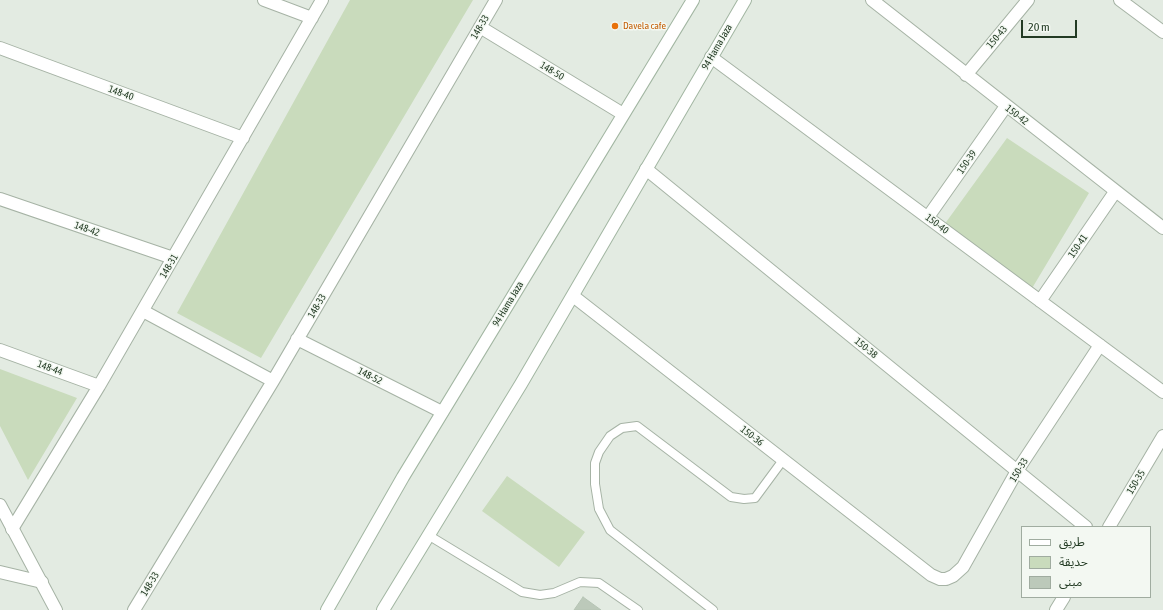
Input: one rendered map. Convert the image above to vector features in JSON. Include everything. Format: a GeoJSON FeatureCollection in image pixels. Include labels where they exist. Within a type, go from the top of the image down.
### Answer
{"type":"FeatureCollection","features":[{"type":"Feature","properties":{"kind":"street"},"geometry":{"type":"LineString","coordinates":[[264,0],[312,18]]}},
{"type":"Feature","properties":{"kind":"street","name":"148-31"},"geometry":{"type":"LineString","coordinates":[[12,529],[143,311],[322,0]]}},
{"type":"Feature","properties":{"kind":"street","name":"148-33"},"geometry":{"type":"LineString","coordinates":[[134,610],[298,339],[496,0]]}},
{"type":"Feature","properties":{"kind":"street","name":"94 Hama Jaza"},"geometry":{"type":"LineString","coordinates":[[327,610],[442,412],[693,0]]}},
{"type":"Feature","properties":{"kind":"street","name":"94 Hama Jaza"},"geometry":{"type":"LineString","coordinates":[[383,610],[521,384],[744,0]]}},
{"type":"Feature","properties":{"kind":"street","name":"150-42"},"geometry":{"type":"LineString","coordinates":[[872,0],[1115,192],[1163,228]]}},
{"type":"Feature","properties":{"kind":"street","name":"150-43"},"geometry":{"type":"LineString","coordinates":[[966,75],[1028,0]]}},
{"type":"Feature","properties":{"kind":"street"},"geometry":{"type":"LineString","coordinates":[[1120,0],[1163,32]]}},
{"type":"Feature","properties":{"kind":"street","name":"148-50"},"geometry":{"type":"LineString","coordinates":[[480,27],[624,114]]}},
{"type":"Feature","properties":{"kind":"street","name":"148-40"},"geometry":{"type":"LineString","coordinates":[[0,48],[243,138]]}},
{"type":"Feature","properties":{"kind":"street","name":"150-40"},"geometry":{"type":"LineString","coordinates":[[711,57],[1163,392]]}},
{"type":"Feature","properties":{"kind":"street","name":"150-39"},"geometry":{"type":"LineString","coordinates":[[928,217],[1006,106]]}},
{"type":"Feature","properties":{"kind":"street","name":"150-38"},"geometry":{"type":"LineString","coordinates":[[646,169],[1085,526]]}},
{"type":"Feature","properties":{"kind":"street","name":"150-41"},"geometry":{"type":"LineString","coordinates":[[1040,301],[1115,192]]}},
{"type":"Feature","properties":{"kind":"street","name":"148-42"},"geometry":{"type":"LineString","coordinates":[[0,199],[173,258]]}},
{"type":"Feature","properties":{"kind":"street","name":"150-36"},"geometry":{"type":"LineString","coordinates":[[573,296],[931,575]]}},
{"type":"Feature","properties":{"kind":"street"},"geometry":{"type":"LineString","coordinates":[[143,311],[273,381]]}},
{"type":"Feature","properties":{"kind":"street","name":"148-52"},"geometry":{"type":"LineString","coordinates":[[298,339],[442,412]]}},
{"type":"Feature","properties":{"kind":"street","name":"150-33"},"geometry":{"type":"LineString","coordinates":[[931,575],[940,579],[946,579],[953,576],[963,567],[1017,471],[1100,345]]}},
{"type":"Feature","properties":{"kind":"street","name":"148-44"},"geometry":{"type":"LineString","coordinates":[[0,350],[99,386]]}},
{"type":"Feature","properties":{"kind":"street","name":"150-35"},"geometry":{"type":"LineString","coordinates":[[1109,526],[1163,436]]}},
{"type":"Feature","properties":{"kind":"street"},"geometry":{"type":"LineString","coordinates":[[0,505],[56,610]]}},
{"type":"Feature","properties":{"kind":"street"},"geometry":{"type":"LineString","coordinates":[[0,572],[42,582]]}},
{"type":"Feature","properties":{"kind":"street"},"geometry":{"type":"LineString","coordinates":[[1056,610],[1063,598]]}},
{"type":"Feature","properties":{"kind":"lane"},"geometry":{"type":"LineString","coordinates":[[713,610],[610,530],[599,509],[594,484],[595,463],[599,452],[610,436],[622,428],[637,426],[731,497],[744,500],[755,498],[782,460]]}},
{"type":"Feature","properties":{"kind":"lane"},"geometry":{"type":"LineString","coordinates":[[428,535],[522,592],[540,595],[554,593],[580,582],[599,583],[638,610]]}},
{"type":"Feature","properties":{"kind":"green space"},"geometry":{"type":"Polygon","coordinates":[[[350,0],[473,0],[261,358],[177,313],[350,0]]]}},
{"type":"Feature","properties":{"kind":"green space"},"geometry":{"type":"Polygon","coordinates":[[[1007,138],[1089,193],[1031,290],[944,225],[1007,138]]]}},
{"type":"Feature","properties":{"kind":"green space"},"geometry":{"type":"Polygon","coordinates":[[[0,369],[77,398],[28,480],[0,426],[0,369]]]}},
{"type":"Feature","properties":{"kind":"green space"},"geometry":{"type":"Polygon","coordinates":[[[507,476],[585,532],[559,567],[482,511],[507,476]]]}},
{"type":"Feature","properties":{"kind":"building"},"geometry":{"type":"Polygon","coordinates":[[[583,597],[601,610],[574,610],[583,597]]]}},
{"type":"Feature","properties":{"kind":"place","name":"Davela cafe"},"geometry":{"type":"Point","coordinates":[615,26]}}]}
